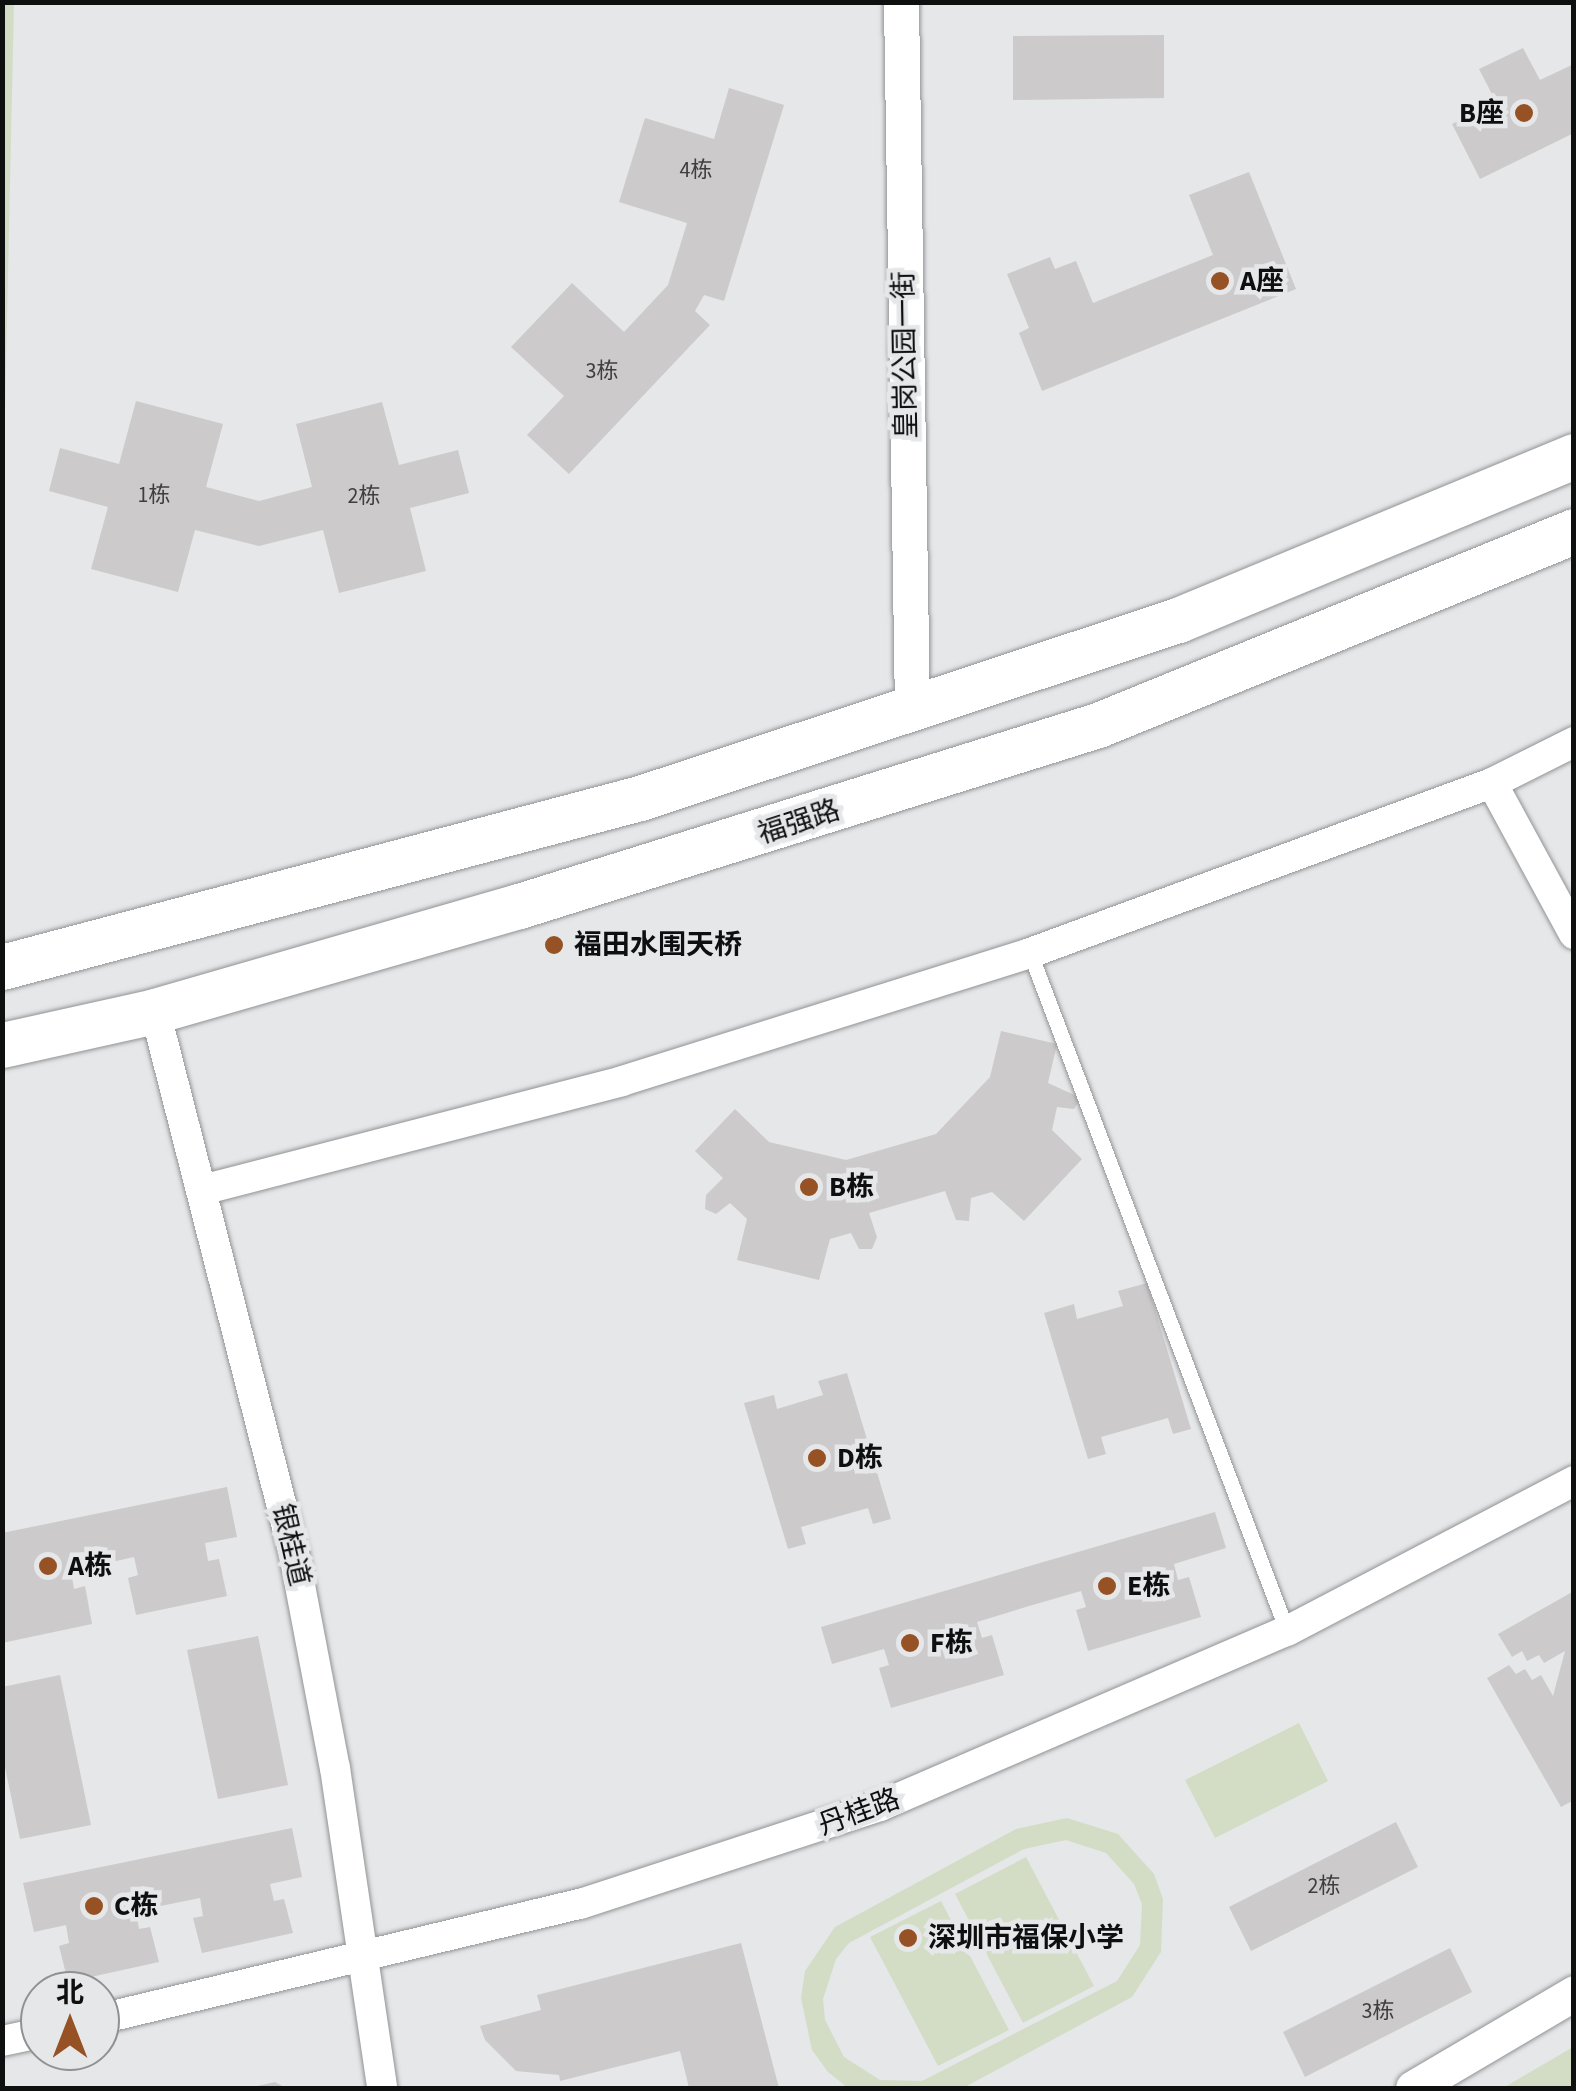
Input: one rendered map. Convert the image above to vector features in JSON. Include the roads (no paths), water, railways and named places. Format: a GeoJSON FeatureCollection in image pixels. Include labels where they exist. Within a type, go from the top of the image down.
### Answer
{"type":"FeatureCollection","features":[{"type":"Feature","properties":{"kind":"main road"},"geometry":{"type":"LineString","coordinates":[[2,967],[640,798],[1178,620],[1574,456]]}},
{"type":"Feature","properties":{"kind":"main road","name":"福强路"},"geometry":{"type":"LineString","coordinates":[[2,1045],[154,1011],[778,830],[1098,725],[1574,531]]}},
{"type":"Feature","properties":{"kind":"street","name":"皇岗公园一街"},"geometry":{"type":"LineString","coordinates":[[901,2],[912,708]]}},
{"type":"Feature","properties":{"kind":"street"},"geometry":{"type":"LineString","coordinates":[[202,1190],[622,1082],[1030,952],[1492,783],[1574,742]]}},
{"type":"Feature","properties":{"kind":"street"},"geometry":{"type":"LineString","coordinates":[[1492,783],[1574,934]]}},
{"type":"Feature","properties":{"kind":"street","name":"银桂道"},"geometry":{"type":"LineString","coordinates":[[154,1011],[294,1554],[382,2088]]}},
{"type":"Feature","properties":{"kind":"street","name":"丹桂路"},"geometry":{"type":"LineString","coordinates":[[120,2014],[580,1904],[880,1806],[1287,1631],[1574,1481]]}},
{"type":"Feature","properties":{"kind":"street"},"geometry":{"type":"LineString","coordinates":[[1413,2088],[1574,1993]]}},
{"type":"Feature","properties":{"kind":"lane"},"geometry":{"type":"LineString","coordinates":[[1030,952],[1287,1631]]}},
{"type":"Feature","properties":{"kind":"place","name":"B座"},"geometry":{"type":"Point","coordinates":[1524,113]}},
{"type":"Feature","properties":{"kind":"place","name":"A座"},"geometry":{"type":"Point","coordinates":[1220,281]}},
{"type":"Feature","properties":{"kind":"place","name":"福田水围天桥"},"geometry":{"type":"Point","coordinates":[554,945]}},
{"type":"Feature","properties":{"kind":"place","name":"B栋"},"geometry":{"type":"Point","coordinates":[809,1187]}},
{"type":"Feature","properties":{"kind":"place","name":"D栋"},"geometry":{"type":"Point","coordinates":[817,1458]}},
{"type":"Feature","properties":{"kind":"place","name":"A栋"},"geometry":{"type":"Point","coordinates":[48,1566]}},
{"type":"Feature","properties":{"kind":"place","name":"E栋"},"geometry":{"type":"Point","coordinates":[1107,1586]}},
{"type":"Feature","properties":{"kind":"place","name":"F栋"},"geometry":{"type":"Point","coordinates":[910,1643]}},
{"type":"Feature","properties":{"kind":"place","name":"C栋"},"geometry":{"type":"Point","coordinates":[94,1906]}},
{"type":"Feature","properties":{"kind":"place","name":"深圳市福保小学"},"geometry":{"type":"Point","coordinates":[908,1938]}}]}
